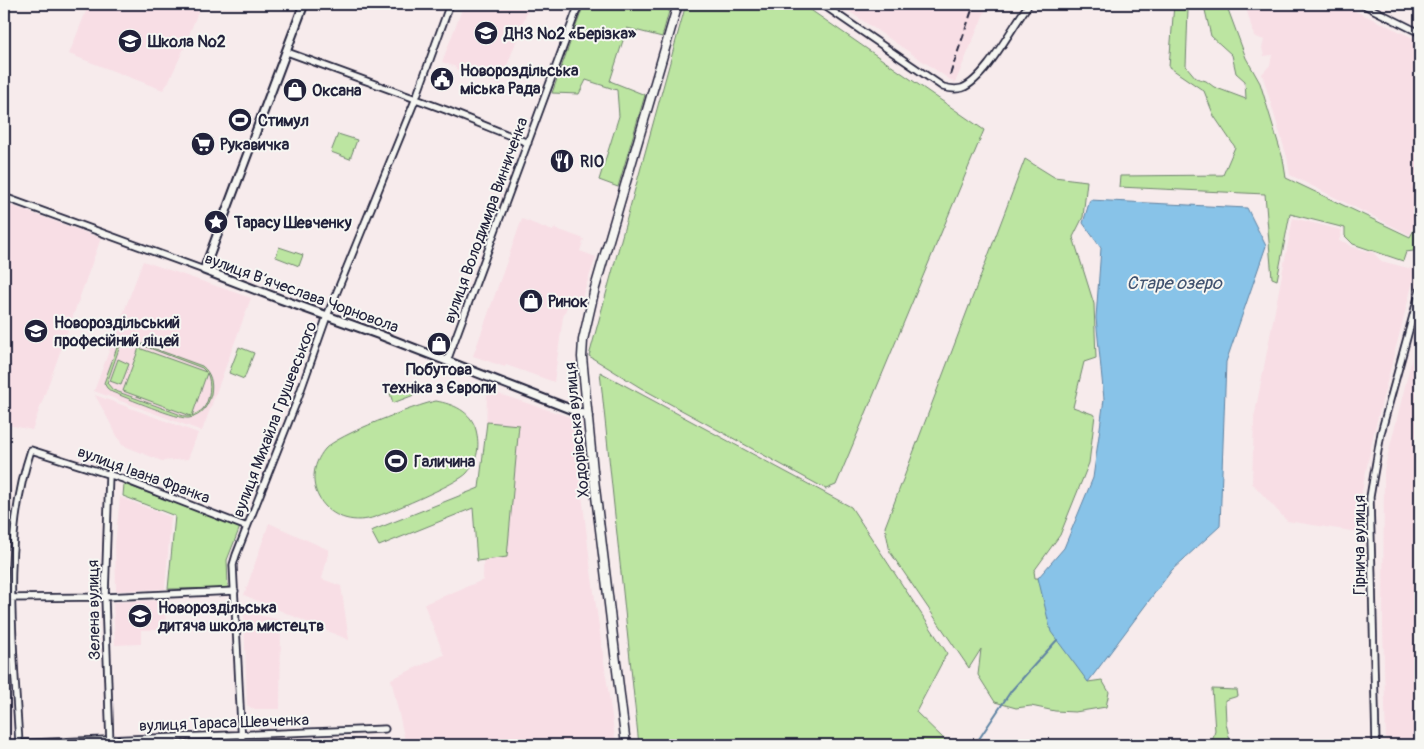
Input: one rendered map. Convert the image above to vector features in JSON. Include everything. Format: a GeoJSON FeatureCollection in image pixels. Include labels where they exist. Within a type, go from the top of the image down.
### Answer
{"type":"FeatureCollection","features":[{"type":"Feature","properties":{"kind":"main road","name":"Ходорівська вулиця"},"geometry":{"type":"LineString","coordinates":[[626,745],[593,471],[582,357],[598,278],[678,4]]}},
{"type":"Feature","properties":{"kind":"street"},"geometry":{"type":"LineString","coordinates":[[204,270],[304,4]]}},
{"type":"Feature","properties":{"kind":"street","name":"вулиця Михайла Грушевського"},"geometry":{"type":"LineString","coordinates":[[242,745],[233,565],[298,398],[327,316],[416,98],[450,4]]}},
{"type":"Feature","properties":{"kind":"street","name":"вулиця Володимира Винниченка"},"geometry":{"type":"LineString","coordinates":[[447,361],[580,4]]}},
{"type":"Feature","properties":{"kind":"street"},"geometry":{"type":"LineString","coordinates":[[822,4],[944,87],[954,90],[963,88],[971,83],[990,64],[1017,19],[1029,4]]}},
{"type":"Feature","properties":{"kind":"street"},"geometry":{"type":"LineString","coordinates":[[1362,4],[1420,33]]}},
{"type":"Feature","properties":{"kind":"street"},"geometry":{"type":"LineString","coordinates":[[287,52],[416,98],[528,143]]}},
{"type":"Feature","properties":{"kind":"street","name":"вулиця Вʼячеслава Чорновола"},"geometry":{"type":"LineString","coordinates":[[4,197],[447,361],[588,416]]}},
{"type":"Feature","properties":{"kind":"street","name":"Гірнича вулиця"},"geometry":{"type":"LineString","coordinates":[[1376,745],[1370,498],[1381,433],[1420,290]]}},
{"type":"Feature","properties":{"kind":"street","name":"вулиця Івана Франка"},"geometry":{"type":"LineString","coordinates":[[12,598],[13,540],[24,471],[31,450],[109,474],[247,527]]}},
{"type":"Feature","properties":{"kind":"street","name":"Зелена вулиця"},"geometry":{"type":"LineString","coordinates":[[109,474],[106,597],[110,742]]}},
{"type":"Feature","properties":{"kind":"street"},"geometry":{"type":"LineString","coordinates":[[4,598],[106,597],[235,591]]}},
{"type":"Feature","properties":{"kind":"street"},"geometry":{"type":"LineString","coordinates":[[12,598],[19,744]]}},
{"type":"Feature","properties":{"kind":"street","name":"вулиця Тараса Шевченка"},"geometry":{"type":"LineString","coordinates":[[4,744],[110,742],[386,729]]}},
{"type":"Feature","properties":{"kind":"shaded area","name":"Школа №2"},"geometry":{"type":"Polygon","coordinates":[[[89,4],[201,4],[182,53],[163,90],[69,54],[89,4]]]}},
{"type":"Feature","properties":{"kind":"shaded area","name":"ДНЗ №2 «Берізка»"},"geometry":{"type":"Polygon","coordinates":[[[464,4],[530,4],[500,85],[442,62],[464,4]]]}},
{"type":"Feature","properties":{"kind":"shaded area"},"geometry":{"type":"Polygon","coordinates":[[[838,4],[988,4],[955,83],[838,4]]]}},
{"type":"Feature","properties":{"kind":"shaded area"},"geometry":{"type":"Polygon","coordinates":[[[1245,4],[1340,4],[1420,41],[1420,211],[1410,235],[1290,175],[1287,157],[1262,74],[1270,65],[1272,55],[1264,56],[1262,48],[1264,40],[1254,36],[1245,4]]]}},
{"type":"Feature","properties":{"kind":"shaded area","name":"Новороздільський професійний ліцей"},"geometry":{"type":"Polygon","coordinates":[[[4,203],[101,238],[32,430],[4,424],[4,203]]]}},
{"type":"Feature","properties":{"kind":"shaded area"},"geometry":{"type":"Polygon","coordinates":[[[1293,218],[1342,230],[1339,241],[1374,253],[1381,261],[1416,270],[1374,432],[1362,491],[1358,532],[1287,521],[1252,483],[1254,418],[1293,218]]]}},
{"type":"Feature","properties":{"kind":"shaded area","name":"Ринок"},"geometry":{"type":"Polygon","coordinates":[[[522,219],[553,231],[554,228],[584,239],[580,251],[596,257],[580,303],[570,299],[563,317],[554,382],[506,365],[505,367],[473,356],[522,219]]]}},
{"type":"Feature","properties":{"kind":"shaded area"},"geometry":{"type":"Polygon","coordinates":[[[143,261],[251,298],[202,431],[94,391],[143,261]]]}},
{"type":"Feature","properties":{"kind":"shaded area"},"geometry":{"type":"Polygon","coordinates":[[[1420,326],[1420,745],[1386,745],[1383,625],[1384,470],[1420,326]]]}},
{"type":"Feature","properties":{"kind":"shaded area"},"geometry":{"type":"Polygon","coordinates":[[[487,390],[573,418],[591,571],[616,745],[406,745],[391,679],[444,655],[424,604],[483,580],[487,390]]]}},
{"type":"Feature","properties":{"kind":"shaded area"},"geometry":{"type":"Polygon","coordinates":[[[95,395],[198,433],[188,459],[162,461],[122,445],[95,395]]]}},
{"type":"Feature","properties":{"kind":"shaded area"},"geometry":{"type":"Polygon","coordinates":[[[120,497],[171,517],[165,589],[116,591],[115,544],[120,497]]]}},
{"type":"Feature","properties":{"kind":"shaded area"},"geometry":{"type":"Polygon","coordinates":[[[269,523],[329,550],[322,579],[341,586],[349,640],[244,595],[269,523]]]}},
{"type":"Feature","properties":{"kind":"shaded area","name":"Новороздільська дитяча школа мистецтв"},"geometry":{"type":"Polygon","coordinates":[[[165,600],[166,630],[141,630],[141,644],[115,645],[113,602],[165,600]]]}},
{"type":"Feature","properties":{"kind":"shaded area"},"geometry":{"type":"Polygon","coordinates":[[[244,612],[281,620],[280,709],[253,709],[247,705],[244,612]]]}},
{"type":"Feature","properties":{"kind":"green space"},"geometry":{"type":"Polygon","coordinates":[[[584,4],[671,4],[662,37],[627,28],[610,81],[645,95],[618,187],[599,180],[619,116],[617,90],[586,80],[579,94],[552,93],[584,4]]]}},
{"type":"Feature","properties":{"kind":"green space"},"geometry":{"type":"Polygon","coordinates":[[[686,4],[802,4],[984,130],[836,485],[826,489],[641,388],[589,356],[686,4]]]}},
{"type":"Feature","properties":{"kind":"green space"},"geometry":{"type":"Polygon","coordinates":[[[1174,4],[1192,4],[1188,10],[1186,66],[1196,78],[1246,99],[1245,81],[1236,73],[1232,55],[1211,36],[1202,4],[1226,4],[1246,58],[1260,83],[1283,159],[1286,178],[1410,237],[1420,219],[1420,250],[1406,252],[1403,261],[1353,244],[1345,236],[1345,228],[1290,214],[1277,280],[1272,278],[1265,194],[1119,187],[1120,176],[1223,175],[1235,147],[1214,116],[1204,91],[1169,67],[1174,4]]]}},
{"type":"Feature","properties":{"kind":"green space"},"geometry":{"type":"Polygon","coordinates":[[[338,134],[357,140],[350,159],[331,152],[338,134]]]}},
{"type":"Feature","properties":{"kind":"green space"},"geometry":{"type":"Polygon","coordinates":[[[1025,159],[1054,177],[1087,181],[1083,217],[1073,237],[1094,304],[1096,358],[1084,362],[1073,407],[1095,415],[1089,463],[1060,535],[1034,571],[1035,578],[1038,578],[1088,682],[1102,680],[1109,692],[1106,707],[1075,712],[1055,711],[1031,706],[1016,708],[995,702],[978,675],[981,649],[969,668],[890,552],[885,527],[1025,159]]]}},
{"type":"Feature","properties":{"kind":"green space"},"geometry":{"type":"Polygon","coordinates":[[[279,247],[303,255],[299,266],[276,257],[279,247]]]}},
{"type":"Feature","properties":{"kind":"green space"},"geometry":{"type":"Polygon","coordinates":[[[131,340],[202,366],[211,378],[212,386],[210,398],[204,410],[194,417],[183,418],[112,392],[107,388],[104,383],[119,342],[131,340]],[[131,341],[121,343],[107,383],[113,390],[184,416],[191,416],[123,391],[139,348],[206,372],[202,368],[131,341]],[[207,373],[192,416],[203,409],[209,396],[210,386],[207,373]]]}},
{"type":"Feature","properties":{"kind":"green space"},"geometry":{"type":"Polygon","coordinates":[[[239,347],[254,353],[244,379],[229,373],[239,347]]]}},
{"type":"Feature","properties":{"kind":"green space"},"geometry":{"type":"Polygon","coordinates":[[[118,359],[129,364],[121,385],[110,381],[118,359]]]}},
{"type":"Feature","properties":{"kind":"green space"},"geometry":{"type":"Polygon","coordinates":[[[600,372],[851,507],[947,653],[916,712],[945,740],[954,745],[639,745],[600,372]]]}},
{"type":"Feature","properties":{"kind":"green space"},"geometry":{"type":"Polygon","coordinates":[[[410,382],[414,395],[393,403],[389,390],[410,382]]]}},
{"type":"Feature","properties":{"kind":"green space","name":"Галичина"},"geometry":{"type":"Polygon","coordinates":[[[436,401],[455,406],[466,413],[474,423],[478,447],[474,463],[467,473],[436,491],[368,519],[353,520],[340,516],[320,500],[315,488],[314,475],[317,462],[325,449],[332,443],[395,414],[436,401]]]}},
{"type":"Feature","properties":{"kind":"green space"},"geometry":{"type":"Polygon","coordinates":[[[487,422],[519,425],[507,557],[477,561],[473,508],[379,546],[371,531],[479,488],[487,422]]]}},
{"type":"Feature","properties":{"kind":"green space"},"geometry":{"type":"Polygon","coordinates":[[[124,484],[240,527],[227,560],[228,588],[168,589],[175,516],[123,496],[124,484]]]}},
{"type":"Feature","properties":{"kind":"green space"},"geometry":{"type":"Polygon","coordinates":[[[1212,689],[1237,690],[1238,696],[1225,700],[1226,723],[1231,745],[1211,745],[1215,731],[1212,689]]]}},
{"type":"Feature","properties":{"kind":"water","name":"Старе озеро"},"geometry":{"type":"Polygon","coordinates":[[[1090,200],[1247,208],[1266,246],[1226,362],[1220,526],[1172,570],[1088,682],[1051,632],[1038,578],[1064,548],[1093,478],[1104,399],[1096,318],[1101,248],[1083,223],[1090,200]]]}},
{"type":"Feature","properties":{"kind":"waterway"},"geometry":{"type":"LineString","coordinates":[[975,745],[1011,691],[1057,640]]}},
{"type":"Feature","properties":{"kind":"railway"},"geometry":{"type":"LineString","coordinates":[[950,75],[974,4]]}},
{"type":"Feature","properties":{"kind":"place","name":"ДНЗ №2 «Берізка»"},"geometry":{"type":"Point","coordinates":[486,33]}},
{"type":"Feature","properties":{"kind":"place","name":"Школа №2"},"geometry":{"type":"Point","coordinates":[130,41]}},
{"type":"Feature","properties":{"kind":"place","name":"Новороздільська міська Рада"},"geometry":{"type":"Point","coordinates":[442,79]}},
{"type":"Feature","properties":{"kind":"place","name":"Оксана"},"geometry":{"type":"Point","coordinates":[295,90]}},
{"type":"Feature","properties":{"kind":"place","name":"Стимул"},"geometry":{"type":"Point","coordinates":[240,120]}},
{"type":"Feature","properties":{"kind":"place","name":"Рукавичка"},"geometry":{"type":"Point","coordinates":[203,144]}},
{"type":"Feature","properties":{"kind":"place","name":"RIO"},"geometry":{"type":"Point","coordinates":[562,161]}},
{"type":"Feature","properties":{"kind":"place","name":"Тарасу Шевченку"},"geometry":{"type":"Point","coordinates":[216,222]}},
{"type":"Feature","properties":{"kind":"place","name":"Ринок"},"geometry":{"type":"Point","coordinates":[531,301]}},
{"type":"Feature","properties":{"kind":"place","name":"Новороздільський професійний ліцей"},"geometry":{"type":"Point","coordinates":[36,331]}},
{"type":"Feature","properties":{"kind":"place","name":"Побутова техніка з Європи"},"geometry":{"type":"Point","coordinates":[439,344]}},
{"type":"Feature","properties":{"kind":"place","name":"Галичина"},"geometry":{"type":"Point","coordinates":[396,461]}},
{"type":"Feature","properties":{"kind":"place","name":"Новороздільська дитяча школа мистецтв"},"geometry":{"type":"Point","coordinates":[140,616]}}]}
